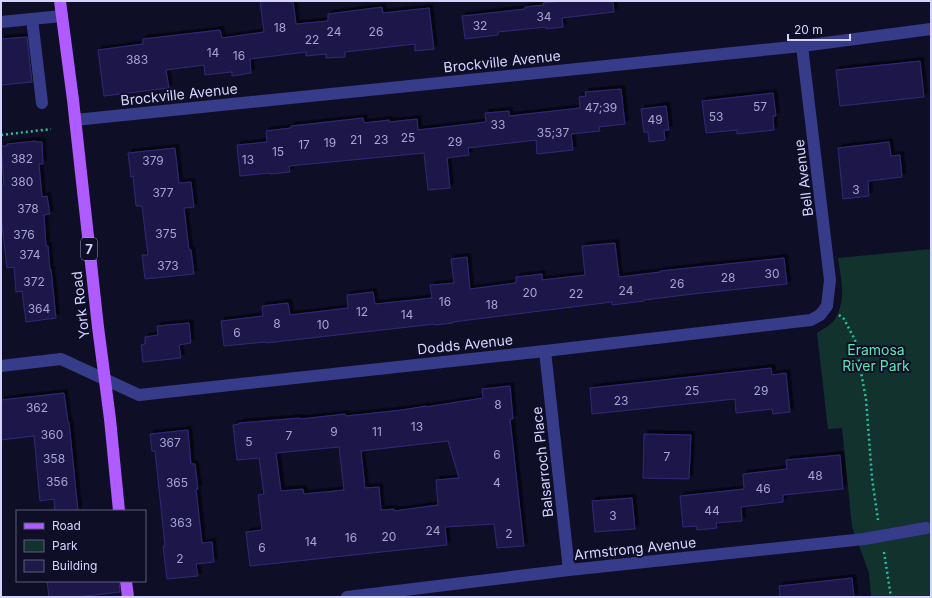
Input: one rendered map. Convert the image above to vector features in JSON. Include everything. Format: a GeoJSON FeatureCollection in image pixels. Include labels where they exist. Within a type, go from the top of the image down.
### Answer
{"type":"FeatureCollection","features":[{"type":"Feature","properties":{"kind":"main road","name":"York Road"},"geometry":{"type":"LineString","coordinates":[[60,1],[104,379],[110,419],[119,510]]}},
{"type":"Feature","properties":{"kind":"main road"},"geometry":{"type":"LineString","coordinates":[[126,582],[128,597]]}},
{"type":"Feature","properties":{"kind":"street"},"geometry":{"type":"LineString","coordinates":[[1,22],[62,16]]}},
{"type":"Feature","properties":{"kind":"street"},"geometry":{"type":"LineString","coordinates":[[32,19],[42,103]]}},
{"type":"Feature","properties":{"kind":"street","name":"Brockville Avenue"},"geometry":{"type":"LineString","coordinates":[[75,120],[802,46],[931,29]]}},
{"type":"Feature","properties":{"kind":"street","name":"Bell Avenue"},"geometry":{"type":"LineString","coordinates":[[802,46],[830,280],[828,306]]}},
{"type":"Feature","properties":{"kind":"street","name":"Dodds Avenue"},"geometry":{"type":"LineString","coordinates":[[1,366],[61,359],[139,395],[545,351],[812,320],[820,315],[828,306]]}},
{"type":"Feature","properties":{"kind":"street","name":"Balsarroch Place"},"geometry":{"type":"LineString","coordinates":[[545,351],[569,570]]}},
{"type":"Feature","properties":{"kind":"street","name":"Armstrong Avenue"},"geometry":{"type":"LineString","coordinates":[[347,597],[569,570],[864,539],[926,528]]}},
{"type":"Feature","properties":{"kind":"path"},"geometry":{"type":"LineString","coordinates":[[1,134],[51,129]]}},
{"type":"Feature","properties":{"kind":"path"},"geometry":{"type":"LineString","coordinates":[[828,306],[844,319],[855,340],[866,399],[872,478],[891,597]]}},
{"type":"Feature","properties":{"kind":"green space","name":"Eramosa River Park"},"geometry":{"type":"Polygon","coordinates":[[[931,249],[931,597],[871,597],[869,573],[852,527],[842,428],[828,429],[817,333],[827,327],[835,319],[841,304],[842,281],[838,258],[931,249]]]}},
{"type":"Feature","properties":{"kind":"building"},"geometry":{"type":"Polygon","coordinates":[[[260,1],[293,1],[296,24],[328,21],[328,14],[382,7],[383,13],[429,8],[434,49],[415,51],[415,44],[345,52],[345,57],[326,58],[326,54],[306,56],[306,52],[250,59],[251,73],[232,76],[232,72],[205,75],[204,65],[166,70],[169,88],[104,96],[98,50],[143,44],[143,39],[220,30],[222,38],[264,32],[260,1]]]}},
{"type":"Feature","properties":{"kind":"building"},"geometry":{"type":"Polygon","coordinates":[[[562,1],[613,1],[614,12],[562,18],[563,27],[546,29],[546,27],[498,32],[498,35],[465,39],[462,16],[525,9],[525,7],[544,5],[543,3],[562,1]]]}},
{"type":"Feature","properties":{"kind":"building"},"geometry":{"type":"Polygon","coordinates":[[[27,37],[32,82],[1,85],[1,39],[27,37]]]}},
{"type":"Feature","properties":{"kind":"building"},"geometry":{"type":"Polygon","coordinates":[[[920,61],[924,97],[840,106],[836,70],[920,61]]]}},
{"type":"Feature","properties":{"kind":"building"},"geometry":{"type":"Polygon","coordinates":[[[621,89],[625,124],[599,127],[600,131],[571,134],[573,150],[537,154],[536,140],[468,148],[469,155],[447,158],[450,188],[428,190],[424,153],[289,166],[290,172],[240,176],[237,145],[267,142],[266,131],[291,128],[291,126],[363,118],[364,123],[417,119],[418,130],[486,122],[485,113],[509,111],[509,116],[580,108],[579,97],[586,96],[585,92],[621,89]]]}},
{"type":"Feature","properties":{"kind":"building"},"geometry":{"type":"Polygon","coordinates":[[[773,93],[776,116],[773,116],[774,130],[737,134],[737,130],[706,133],[702,101],[773,93]]]}},
{"type":"Feature","properties":{"kind":"building"},"geometry":{"type":"Polygon","coordinates":[[[666,106],[669,130],[664,130],[665,140],[649,142],[648,132],[644,132],[641,109],[666,106]]]}},
{"type":"Feature","properties":{"kind":"building"},"geometry":{"type":"Polygon","coordinates":[[[36,141],[42,142],[43,164],[39,164],[42,197],[47,196],[50,214],[44,215],[46,246],[48,246],[56,318],[26,322],[22,291],[16,292],[14,267],[7,268],[1,216],[1,186],[4,185],[1,146],[36,141]]]}},
{"type":"Feature","properties":{"kind":"building"},"geometry":{"type":"Polygon","coordinates":[[[889,142],[891,156],[900,155],[902,177],[868,181],[869,196],[843,199],[838,148],[889,142]]]}},
{"type":"Feature","properties":{"kind":"building"},"geometry":{"type":"Polygon","coordinates":[[[175,148],[179,183],[191,182],[194,207],[184,208],[189,250],[191,250],[194,274],[145,279],[142,255],[148,255],[142,206],[136,206],[133,176],[131,177],[128,153],[175,148]]]}},
{"type":"Feature","properties":{"kind":"building"},"geometry":{"type":"Polygon","coordinates":[[[615,243],[619,277],[660,271],[784,258],[787,284],[693,294],[612,305],[612,302],[435,325],[224,346],[221,321],[263,316],[262,306],[288,303],[290,315],[348,308],[347,295],[373,292],[375,304],[432,298],[430,285],[454,283],[451,259],[467,257],[470,289],[516,283],[516,277],[542,274],[542,280],[585,275],[582,246],[615,243]]]}},
{"type":"Feature","properties":{"kind":"building"},"geometry":{"type":"Polygon","coordinates":[[[189,323],[191,343],[179,345],[181,358],[143,362],[141,345],[145,344],[145,337],[158,335],[157,326],[189,323]]]}},
{"type":"Feature","properties":{"kind":"building"},"geometry":{"type":"Polygon","coordinates":[[[771,368],[772,375],[786,373],[790,412],[773,414],[772,409],[736,413],[735,399],[592,414],[590,388],[771,368]]]}},
{"type":"Feature","properties":{"kind":"building"},"geometry":{"type":"Polygon","coordinates":[[[510,386],[513,419],[510,419],[524,546],[497,548],[494,524],[445,527],[447,545],[250,566],[246,532],[262,530],[258,495],[264,494],[259,458],[237,460],[233,425],[239,423],[301,419],[345,414],[346,416],[426,407],[483,398],[482,389],[510,386]],[[448,441],[361,451],[365,488],[379,487],[381,510],[394,509],[394,511],[438,505],[436,480],[459,478],[448,441]],[[339,447],[276,453],[281,491],[303,489],[304,494],[344,490],[339,447]]]}},
{"type":"Feature","properties":{"kind":"building"},"geometry":{"type":"Polygon","coordinates":[[[64,393],[69,422],[78,510],[55,510],[54,499],[40,501],[34,436],[1,440],[1,400],[64,393]]]}},
{"type":"Feature","properties":{"kind":"building"},"geometry":{"type":"Polygon","coordinates":[[[188,430],[191,464],[195,464],[198,489],[196,489],[202,543],[212,542],[214,562],[196,564],[198,576],[167,579],[155,451],[152,451],[150,434],[188,430]]]}},
{"type":"Feature","properties":{"kind":"building"},"geometry":{"type":"Polygon","coordinates":[[[644,434],[691,435],[689,479],[643,478],[644,434]]]}},
{"type":"Feature","properties":{"kind":"building"},"geometry":{"type":"Polygon","coordinates":[[[840,455],[843,489],[783,495],[783,502],[741,507],[742,521],[716,523],[717,528],[697,530],[696,526],[683,527],[680,496],[744,489],[743,474],[787,469],[786,460],[840,455]]]}},
{"type":"Feature","properties":{"kind":"building"},"geometry":{"type":"Polygon","coordinates":[[[632,498],[635,529],[595,532],[592,501],[632,498]]]}},
{"type":"Feature","properties":{"kind":"building"},"geometry":{"type":"Polygon","coordinates":[[[852,578],[854,597],[780,597],[779,586],[852,578]]]}},
{"type":"Feature","properties":{"kind":"building"},"geometry":{"type":"Polygon","coordinates":[[[47,582],[119,582],[120,592],[77,597],[49,597],[47,582]]]}}]}
